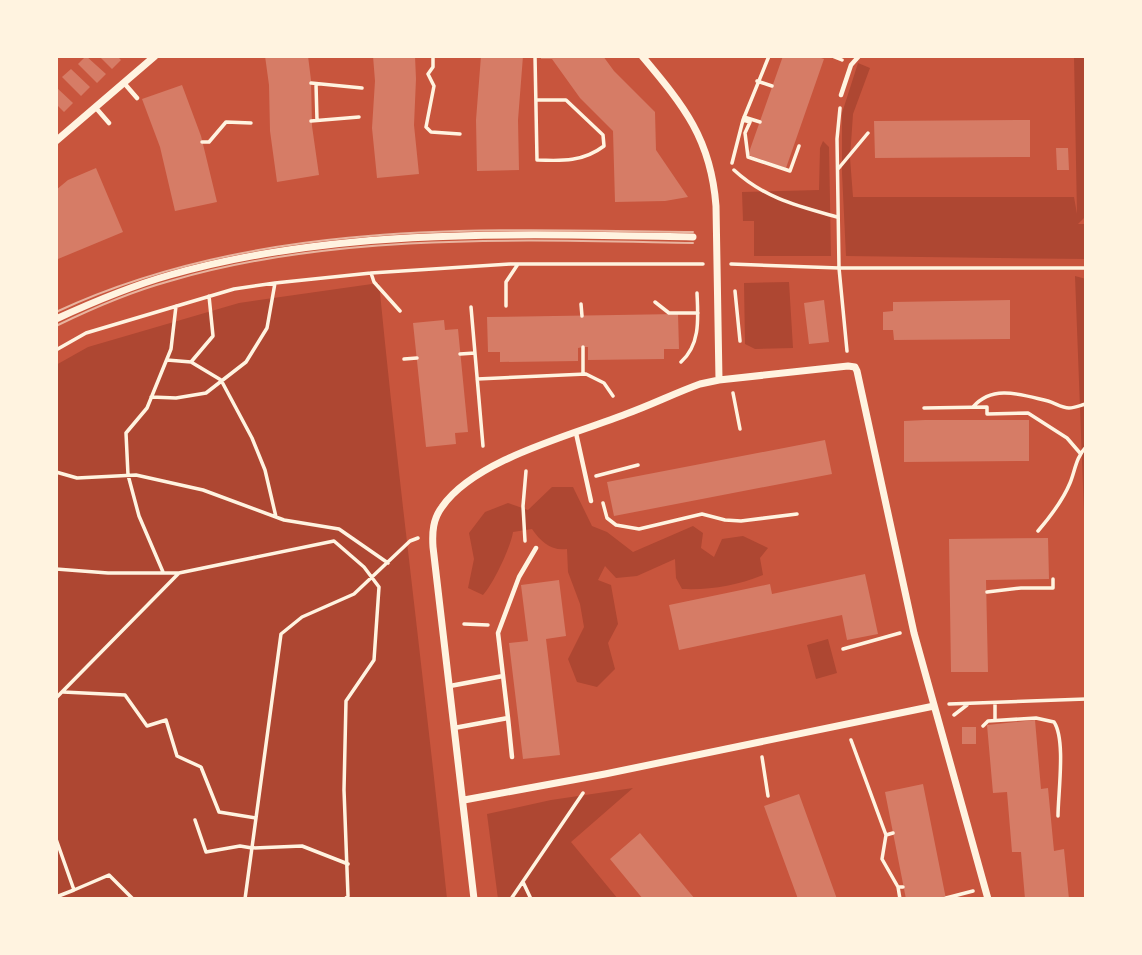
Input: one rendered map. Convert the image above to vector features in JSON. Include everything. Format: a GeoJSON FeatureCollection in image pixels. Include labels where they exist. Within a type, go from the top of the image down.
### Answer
{"type":"FeatureCollection","features":[{"type":"Feature","properties":{"kind":"street"},"geometry":{"type":"LineString","coordinates":[[56,141],[155,56]]}},
{"type":"Feature","properties":{"kind":"street"},"geometry":{"type":"LineString","coordinates":[[642,56],[679,101],[697,131],[714,178],[719,380]]}},
{"type":"Feature","properties":{"kind":"street"},"geometry":{"type":"LineString","coordinates":[[56,319],[129,288],[179,272],[250,256],[338,244],[480,235],[693,237]]}},
{"type":"Feature","properties":{"kind":"street"},"geometry":{"type":"LineString","coordinates":[[474,899],[433,547],[432,531],[436,516],[448,499],[478,475],[508,458],[690,388],[719,380],[855,367],[914,633],[988,899]]}},
{"type":"Feature","properties":{"kind":"street"},"geometry":{"type":"LineString","coordinates":[[464,800],[605,774],[934,706]]}},
{"type":"Feature","properties":{"kind":"lane"},"geometry":{"type":"LineString","coordinates":[[841,95],[851,65],[859,56]]}},
{"type":"Feature","properties":{"kind":"lane"},"geometry":{"type":"LineString","coordinates":[[124,83],[137,98]]}},
{"type":"Feature","properties":{"kind":"lane"},"geometry":{"type":"LineString","coordinates":[[96,107],[109,122]]}},
{"type":"Feature","properties":{"kind":"lane"},"geometry":{"type":"LineString","coordinates":[[576,433],[591,501]]}},
{"type":"Feature","properties":{"kind":"lane"},"geometry":{"type":"LineString","coordinates":[[512,757],[498,633],[519,577],[536,548]]}},
{"type":"Feature","properties":{"kind":"lane"},"geometry":{"type":"LineString","coordinates":[[449,686],[503,676]]}},
{"type":"Feature","properties":{"kind":"lane"},"geometry":{"type":"LineString","coordinates":[[454,728],[508,718]]}},
{"type":"Feature","properties":{"kind":"path"},"geometry":{"type":"LineString","coordinates":[[433,56],[433,67],[428,74],[434,86],[426,127],[431,132],[460,135]]}},
{"type":"Feature","properties":{"kind":"path"},"geometry":{"type":"LineString","coordinates":[[535,56],[537,160],[572,161],[593,155],[604,146],[603,135],[566,100],[536,100]]}},
{"type":"Feature","properties":{"kind":"path"},"geometry":{"type":"LineString","coordinates":[[732,163],[743,119],[769,56]]}},
{"type":"Feature","properties":{"kind":"path"},"geometry":{"type":"LineString","coordinates":[[757,81],[772,86]]}},
{"type":"Feature","properties":{"kind":"path"},"geometry":{"type":"LineString","coordinates":[[359,117],[314,121],[314,83],[362,88]]}},
{"type":"Feature","properties":{"kind":"path"},"geometry":{"type":"LineString","coordinates":[[841,95],[837,139],[839,268],[847,349],[855,367]]}},
{"type":"Feature","properties":{"kind":"path"},"geometry":{"type":"LineString","coordinates":[[743,119],[760,122]]}},
{"type":"Feature","properties":{"kind":"path"},"geometry":{"type":"LineString","coordinates":[[743,119],[750,122],[746,133],[748,157],[790,171],[799,146]]}},
{"type":"Feature","properties":{"kind":"path"},"geometry":{"type":"LineString","coordinates":[[202,142],[209,142],[226,122],[251,123]]}},
{"type":"Feature","properties":{"kind":"path"},"geometry":{"type":"LineString","coordinates":[[837,171],[868,134]]}},
{"type":"Feature","properties":{"kind":"path"},"geometry":{"type":"LineString","coordinates":[[734,170],[749,185],[765,194],[837,217]]}},
{"type":"Feature","properties":{"kind":"path"},"geometry":{"type":"LineString","coordinates":[[506,306],[506,282],[518,264]]}},
{"type":"Feature","properties":{"kind":"path"},"geometry":{"type":"LineString","coordinates":[[56,350],[86,333],[234,289],[275,283],[371,273],[518,264],[680,264]]}},
{"type":"Feature","properties":{"kind":"path"},"geometry":{"type":"LineString","coordinates":[[760,264],[839,268],[1086,268]]}},
{"type":"Feature","properties":{"kind":"path"},"geometry":{"type":"LineString","coordinates":[[371,273],[374,282],[400,311]]}},
{"type":"Feature","properties":{"kind":"path"},"geometry":{"type":"LineString","coordinates":[[151,397],[206,393],[246,362],[267,328],[275,283]]}},
{"type":"Feature","properties":{"kind":"path"},"geometry":{"type":"LineString","coordinates":[[735,291],[740,341]]}},
{"type":"Feature","properties":{"kind":"path"},"geometry":{"type":"LineString","coordinates":[[681,362],[688,356],[697,333],[697,293]]}},
{"type":"Feature","properties":{"kind":"path"},"geometry":{"type":"LineString","coordinates":[[191,362],[214,335],[209,296]]}},
{"type":"Feature","properties":{"kind":"path"},"geometry":{"type":"LineString","coordinates":[[655,302],[669,313],[698,313]]}},
{"type":"Feature","properties":{"kind":"path"},"geometry":{"type":"LineString","coordinates":[[582,304],[582,316]]}},
{"type":"Feature","properties":{"kind":"path"},"geometry":{"type":"LineString","coordinates":[[163,573],[139,516],[128,475],[126,433],[146,408],[171,349],[176,306]]}},
{"type":"Feature","properties":{"kind":"path"},"geometry":{"type":"LineString","coordinates":[[471,307],[483,446]]}},
{"type":"Feature","properties":{"kind":"path"},"geometry":{"type":"LineString","coordinates":[[583,347],[583,374]]}},
{"type":"Feature","properties":{"kind":"path"},"geometry":{"type":"LineString","coordinates":[[460,354],[475,353]]}},
{"type":"Feature","properties":{"kind":"path"},"geometry":{"type":"LineString","coordinates":[[404,359],[417,358]]}},
{"type":"Feature","properties":{"kind":"path"},"geometry":{"type":"LineString","coordinates":[[167,359],[191,362],[221,380],[252,438],[265,470],[276,517]]}},
{"type":"Feature","properties":{"kind":"path"},"geometry":{"type":"LineString","coordinates":[[477,379],[583,374],[604,383],[613,396]]}},
{"type":"Feature","properties":{"kind":"path"},"geometry":{"type":"LineString","coordinates":[[733,392],[740,429]]}},
{"type":"Feature","properties":{"kind":"path"},"geometry":{"type":"LineString","coordinates":[[974,407],[982,398],[997,393],[1048,401],[1067,408],[1086,404]]}},
{"type":"Feature","properties":{"kind":"path"},"geometry":{"type":"LineString","coordinates":[[924,408],[987,407],[987,414],[1028,413],[1067,438],[1080,453]]}},
{"type":"Feature","properties":{"kind":"path"},"geometry":{"type":"LineString","coordinates":[[1038,531],[1049,519],[1069,485],[1080,453],[1086,447]]}},
{"type":"Feature","properties":{"kind":"path"},"geometry":{"type":"LineString","coordinates":[[586,478],[638,466]]}},
{"type":"Feature","properties":{"kind":"path"},"geometry":{"type":"LineString","coordinates":[[526,471],[524,540],[536,548]]}},
{"type":"Feature","properties":{"kind":"path"},"geometry":{"type":"LineString","coordinates":[[56,472],[77,478],[136,475],[202,490],[276,517],[339,529],[388,563]]}},
{"type":"Feature","properties":{"kind":"path"},"geometry":{"type":"LineString","coordinates":[[602,499],[607,518],[616,525],[639,529],[702,514],[741,521],[797,514]]}},
{"type":"Feature","properties":{"kind":"path"},"geometry":{"type":"LineString","coordinates":[[56,569],[108,573],[180,573],[334,541],[365,567],[379,586],[374,660],[346,701],[344,790],[348,896],[345,899]]}},
{"type":"Feature","properties":{"kind":"path"},"geometry":{"type":"LineString","coordinates":[[245,899],[281,634],[294,621],[354,594],[410,541]]}},
{"type":"Feature","properties":{"kind":"path"},"geometry":{"type":"LineString","coordinates":[[56,698],[180,573]]}},
{"type":"Feature","properties":{"kind":"path"},"geometry":{"type":"LineString","coordinates":[[987,592],[1053,588],[1053,579]]}},
{"type":"Feature","properties":{"kind":"path"},"geometry":{"type":"LineString","coordinates":[[464,624],[488,625],[498,633]]}},
{"type":"Feature","properties":{"kind":"path"},"geometry":{"type":"LineString","coordinates":[[843,649],[900,633]]}},
{"type":"Feature","properties":{"kind":"path"},"geometry":{"type":"LineString","coordinates":[[63,692],[125,695],[147,726],[166,720],[177,756],[201,767],[219,813],[256,818]]}},
{"type":"Feature","properties":{"kind":"path"},"geometry":{"type":"LineString","coordinates":[[954,715],[967,705],[1086,699]]}},
{"type":"Feature","properties":{"kind":"path"},"geometry":{"type":"LineString","coordinates":[[995,703],[995,720]]}},
{"type":"Feature","properties":{"kind":"path"},"geometry":{"type":"LineString","coordinates":[[983,726],[988,721],[995,720],[1036,718],[1054,722],[1057,726],[1060,786],[1058,816]]}},
{"type":"Feature","properties":{"kind":"path"},"geometry":{"type":"LineString","coordinates":[[851,740],[886,835],[882,859],[901,887],[901,899]]}},
{"type":"Feature","properties":{"kind":"path"},"geometry":{"type":"LineString","coordinates":[[762,757],[768,796]]}},
{"type":"Feature","properties":{"kind":"path"},"geometry":{"type":"LineString","coordinates":[[511,899],[585,790]]}},
{"type":"Feature","properties":{"kind":"path"},"geometry":{"type":"LineString","coordinates":[[195,820],[206,852],[240,846],[302,846],[348,864]]}},
{"type":"Feature","properties":{"kind":"path"},"geometry":{"type":"LineString","coordinates":[[886,835],[893,833]]}},
{"type":"Feature","properties":{"kind":"path"},"geometry":{"type":"LineString","coordinates":[[56,839],[74,890]]}},
{"type":"Feature","properties":{"kind":"path"},"geometry":{"type":"LineString","coordinates":[[56,897],[109,875],[133,899]]}},
{"type":"Feature","properties":{"kind":"path"},"geometry":{"type":"LineString","coordinates":[[523,882],[531,899]]}},
{"type":"Feature","properties":{"kind":"path"},"geometry":{"type":"LineString","coordinates":[[946,898],[985,888]]}},
{"type":"Feature","properties":{"kind":"shaded area"},"geometry":{"type":"Polygon","coordinates":[[[1074,56],[1086,56],[1086,216],[1078,224],[1086,224],[1086,259],[846,256],[842,113],[858,63],[870,68],[853,114],[850,158],[853,197],[1074,197],[1077,214],[1074,56]]]}},
{"type":"Feature","properties":{"kind":"shaded area"},"geometry":{"type":"Polygon","coordinates":[[[823,141],[829,147],[831,256],[754,256],[754,221],[743,221],[742,192],[819,190],[820,148],[823,141]]]}},
{"type":"Feature","properties":{"kind":"shaded area"},"geometry":{"type":"Polygon","coordinates":[[[1075,276],[1086,279],[1086,566],[1075,276]]]}},
{"type":"Feature","properties":{"kind":"shaded area"},"geometry":{"type":"Polygon","coordinates":[[[789,282],[793,348],[755,349],[745,344],[744,283],[789,282]]]}},
{"type":"Feature","properties":{"kind":"shaded area"},"geometry":{"type":"Polygon","coordinates":[[[379,283],[447,899],[56,899],[56,365],[88,347],[239,303],[379,283]]]}},
{"type":"Feature","properties":{"kind":"shaded area"},"geometry":{"type":"Polygon","coordinates":[[[552,487],[573,487],[592,526],[607,532],[633,552],[693,526],[703,533],[701,548],[714,557],[722,539],[743,536],[768,548],[760,558],[763,575],[723,586],[682,589],[676,578],[675,559],[637,576],[616,578],[605,566],[598,580],[611,585],[618,624],[608,643],[615,669],[597,687],[577,682],[568,659],[584,627],[580,604],[568,572],[567,549],[556,549],[547,545],[532,529],[513,532],[501,564],[483,595],[468,588],[474,559],[469,533],[485,512],[508,503],[528,510],[552,487]]]}},
{"type":"Feature","properties":{"kind":"shaded area"},"geometry":{"type":"Polygon","coordinates":[[[828,639],[837,673],[816,679],[807,645],[828,639]]]}},
{"type":"Feature","properties":{"kind":"shaded area"},"geometry":{"type":"Polygon","coordinates":[[[633,788],[571,842],[618,899],[498,899],[487,814],[551,800],[633,788]]]}},
{"type":"Feature","properties":{"kind":"building"},"geometry":{"type":"Polygon","coordinates":[[[86,56],[106,74],[97,83],[78,64],[86,56]]]}},
{"type":"Feature","properties":{"kind":"building"},"geometry":{"type":"Polygon","coordinates":[[[99,56],[117,56],[121,60],[112,69],[99,56]]]}},
{"type":"Feature","properties":{"kind":"building"},"geometry":{"type":"Polygon","coordinates":[[[265,56],[308,56],[312,126],[319,175],[277,182],[270,131],[265,56]]]}},
{"type":"Feature","properties":{"kind":"building"},"geometry":{"type":"Polygon","coordinates":[[[373,56],[415,56],[414,125],[419,174],[377,178],[372,128],[375,81],[373,56]]]}},
{"type":"Feature","properties":{"kind":"building"},"geometry":{"type":"Polygon","coordinates":[[[481,56],[523,56],[518,120],[519,170],[477,171],[476,120],[481,56]]]}},
{"type":"Feature","properties":{"kind":"building"},"geometry":{"type":"Polygon","coordinates":[[[541,56],[603,56],[614,71],[655,112],[656,150],[688,197],[665,201],[615,202],[613,131],[580,98],[552,59],[541,59],[541,56]]]}},
{"type":"Feature","properties":{"kind":"building"},"geometry":{"type":"Polygon","coordinates":[[[783,56],[815,56],[824,59],[786,168],[748,155],[783,56]]]}},
{"type":"Feature","properties":{"kind":"building"},"geometry":{"type":"Polygon","coordinates":[[[71,69],[90,87],[81,96],[62,77],[71,69]]]}},
{"type":"Feature","properties":{"kind":"building"},"geometry":{"type":"Polygon","coordinates":[[[182,85],[201,136],[217,202],[175,211],[160,147],[142,99],[182,85]]]}},
{"type":"Feature","properties":{"kind":"building"},"geometry":{"type":"Polygon","coordinates":[[[56,87],[73,103],[64,112],[56,104],[56,87]]]}},
{"type":"Feature","properties":{"kind":"building"},"geometry":{"type":"Polygon","coordinates":[[[1030,120],[1030,157],[875,158],[874,121],[1030,120]]]}},
{"type":"Feature","properties":{"kind":"building"},"geometry":{"type":"Polygon","coordinates":[[[1056,148],[1068,148],[1069,170],[1057,170],[1056,148]]]}},
{"type":"Feature","properties":{"kind":"building"},"geometry":{"type":"Polygon","coordinates":[[[96,168],[123,232],[58,259],[56,190],[68,180],[96,168]]]}},
{"type":"Feature","properties":{"kind":"building"},"geometry":{"type":"Polygon","coordinates":[[[824,300],[829,342],[809,344],[804,303],[824,300]]]}},
{"type":"Feature","properties":{"kind":"building"},"geometry":{"type":"Polygon","coordinates":[[[1010,300],[1010,339],[894,340],[893,330],[883,330],[883,312],[893,311],[893,302],[1010,300]]]}},
{"type":"Feature","properties":{"kind":"building"},"geometry":{"type":"Polygon","coordinates":[[[678,314],[679,349],[664,349],[664,359],[588,360],[588,347],[583,347],[578,348],[578,361],[500,362],[500,352],[488,352],[487,317],[678,314]]]}},
{"type":"Feature","properties":{"kind":"building"},"geometry":{"type":"Polygon","coordinates":[[[444,320],[445,330],[458,329],[468,432],[455,433],[456,444],[426,447],[413,323],[444,320]]]}},
{"type":"Feature","properties":{"kind":"building"},"geometry":{"type":"Polygon","coordinates":[[[1029,420],[1029,461],[904,462],[904,421],[1029,420]]]}},
{"type":"Feature","properties":{"kind":"building"},"geometry":{"type":"Polygon","coordinates":[[[825,440],[832,474],[614,516],[607,482],[825,440]]]}},
{"type":"Feature","properties":{"kind":"building"},"geometry":{"type":"Polygon","coordinates":[[[1048,538],[1049,579],[986,580],[988,672],[951,672],[949,539],[1048,538]]]}},
{"type":"Feature","properties":{"kind":"building"},"geometry":{"type":"Polygon","coordinates":[[[865,574],[878,634],[847,640],[842,615],[679,650],[669,605],[770,584],[772,594],[865,574]]]}},
{"type":"Feature","properties":{"kind":"building"},"geometry":{"type":"Polygon","coordinates":[[[559,580],[566,636],[546,639],[560,755],[523,759],[509,643],[528,641],[521,585],[559,580]]]}},
{"type":"Feature","properties":{"kind":"building"},"geometry":{"type":"Polygon","coordinates":[[[1035,720],[1041,789],[1048,788],[1054,851],[1064,849],[1069,899],[1025,899],[1021,852],[1012,852],[1007,792],[993,793],[987,725],[1035,720]]]}},
{"type":"Feature","properties":{"kind":"building"},"geometry":{"type":"Polygon","coordinates":[[[962,727],[976,727],[976,744],[962,744],[962,727]]]}},
{"type":"Feature","properties":{"kind":"building"},"geometry":{"type":"Polygon","coordinates":[[[923,784],[946,899],[906,899],[885,792],[923,784]]]}},
{"type":"Feature","properties":{"kind":"building"},"geometry":{"type":"Polygon","coordinates":[[[799,794],[837,899],[798,899],[773,831],[764,806],[799,794]]]}},
{"type":"Feature","properties":{"kind":"building"},"geometry":{"type":"Polygon","coordinates":[[[640,833],[695,899],[643,899],[610,859],[640,833]]]}},
{"type":"Feature","properties":{"kind":"tram line"},"geometry":{"type":"LineString","coordinates":[[56,312],[132,282],[209,260],[288,245],[449,231],[693,232]]}},
{"type":"Feature","properties":{"kind":"tram line"},"geometry":{"type":"LineString","coordinates":[[56,326],[155,285],[233,265],[298,254],[364,247],[496,241],[693,243]]}}]}
